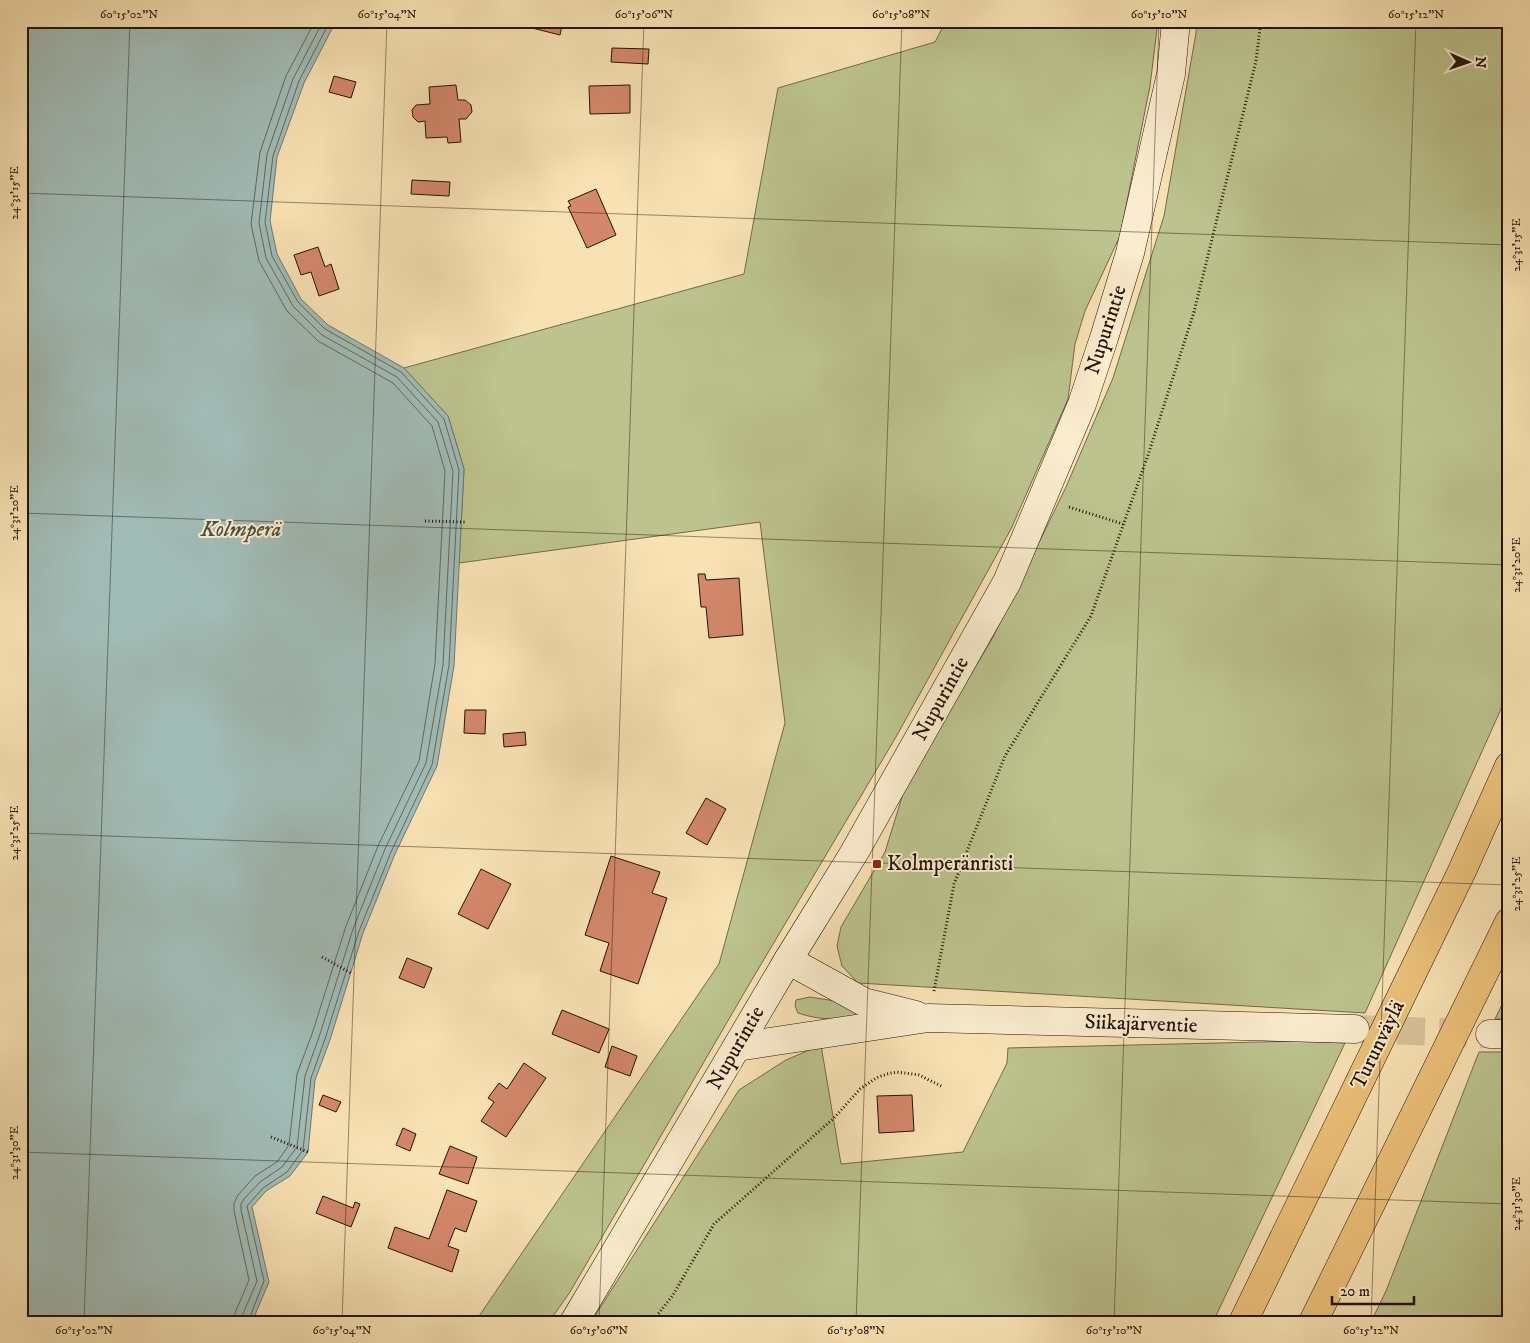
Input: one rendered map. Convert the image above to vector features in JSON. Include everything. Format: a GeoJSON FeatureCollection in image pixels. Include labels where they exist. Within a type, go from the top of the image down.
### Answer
{"type":"FeatureCollection","features":[{"type":"Feature","properties":{"kind":"highway","name":"Turunväylä"},"geometry":{"type":"LineString","coordinates":[[1242,1322],[1462,871],[1509,766]]}},
{"type":"Feature","properties":{"kind":"highway"},"geometry":{"type":"LineString","coordinates":[[1313,1322],[1509,922]]}},
{"type":"Feature","properties":{"kind":"main road","name":"Nupurintie"},"geometry":{"type":"LineString","coordinates":[[574,1322],[788,960],[854,853],[1006,582],[1082,404],[1130,253],[1171,74],[1176,21]]}},
{"type":"Feature","properties":{"kind":"main road"},"geometry":{"type":"LineString","coordinates":[[788,960],[864,1002],[928,1018]]}},
{"type":"Feature","properties":{"kind":"main road"},"geometry":{"type":"LineString","coordinates":[[737,1047],[928,1018]]}},
{"type":"Feature","properties":{"kind":"main road","name":"Siikajärventie"},"geometry":{"type":"LineString","coordinates":[[928,1018],[1354,1029]]}},
{"type":"Feature","properties":{"kind":"path"},"geometry":{"type":"LineString","coordinates":[[928,1018],[954,884],[1005,756],[1091,616],[1148,455],[1194,312],[1256,61],[1261,21]]}},
{"type":"Feature","properties":{"kind":"path"},"geometry":{"type":"LineString","coordinates":[[1041,499],[1124,524]]}},
{"type":"Feature","properties":{"kind":"path"},"geometry":{"type":"LineString","coordinates":[[425,521],[465,522]]}},
{"type":"Feature","properties":{"kind":"path"},"geometry":{"type":"LineString","coordinates":[[322,957],[351,973]]}},
{"type":"Feature","properties":{"kind":"path"},"geometry":{"type":"LineString","coordinates":[[652,1322],[673,1295],[714,1224],[834,1118],[860,1089],[876,1078],[897,1072],[919,1075],[943,1087]]}},
{"type":"Feature","properties":{"kind":"path"},"geometry":{"type":"LineString","coordinates":[[271,1137],[308,1152]]}},
{"type":"Feature","properties":{"kind":"green space"},"geometry":{"type":"Polygon","coordinates":[[[946,21],[1158,21],[1150,86],[1120,236],[1085,311],[1075,344],[1068,399],[1011,529],[896,737],[570,1292],[549,1322],[475,1322],[719,964],[785,723],[760,522],[459,563],[464,469],[448,416],[404,368],[744,274],[778,88],[935,42],[946,21]]]}},
{"type":"Feature","properties":{"kind":"green space"},"geometry":{"type":"Polygon","coordinates":[[[1197,21],[1509,21],[1509,691],[1365,1013],[858,983],[842,966],[837,946],[841,927],[885,852],[906,784],[993,637],[1066,487],[1113,378],[1164,216],[1197,21]]]}},
{"type":"Feature","properties":{"kind":"green space"},"geometry":{"type":"Polygon","coordinates":[[[1509,990],[1509,1020],[1495,1019],[1509,990]]]}},
{"type":"Feature","properties":{"kind":"green space"},"geometry":{"type":"Polygon","coordinates":[[[810,997],[835,1001],[860,1012],[859,1018],[828,1019],[798,1013],[795,1006],[796,1000],[810,997]]]}},
{"type":"Feature","properties":{"kind":"green space"},"geometry":{"type":"Polygon","coordinates":[[[1302,1041],[1345,1043],[1213,1322],[591,1322],[739,1090],[786,1060],[821,1045],[841,1164],[963,1152],[1007,1063],[1008,1048],[1302,1041]]]}},
{"type":"Feature","properties":{"kind":"green space"},"geometry":{"type":"Polygon","coordinates":[[[1479,1052],[1509,1052],[1509,1322],[1371,1322],[1386,1291],[1479,1052]]]}},
{"type":"Feature","properties":{"kind":"water","name":"Kolmperä"},"geometry":{"type":"Polygon","coordinates":[[[21,21],[336,21],[304,83],[277,157],[270,221],[277,254],[301,299],[328,325],[404,368],[448,416],[464,469],[454,666],[437,766],[395,854],[363,933],[330,1040],[315,1080],[308,1152],[290,1176],[266,1191],[252,1207],[269,1282],[252,1322],[21,1322],[21,21]]]}},
{"type":"Feature","properties":{"kind":"building"},"geometry":{"type":"Polygon","coordinates":[[[529,21],[563,21],[560,35],[528,27],[529,21]]]}},
{"type":"Feature","properties":{"kind":"building"},"geometry":{"type":"Polygon","coordinates":[[[612,48],[649,49],[648,64],[611,62],[612,48]]]}},
{"type":"Feature","properties":{"kind":"building"},"geometry":{"type":"Polygon","coordinates":[[[334,76],[356,82],[351,98],[329,92],[334,76]]]}},
{"type":"Feature","properties":{"kind":"building"},"geometry":{"type":"Polygon","coordinates":[[[456,85],[458,100],[465,100],[471,105],[472,112],[466,119],[459,119],[461,142],[448,143],[447,137],[426,138],[425,121],[418,122],[413,117],[412,110],[416,105],[430,104],[429,87],[456,85]]]}},
{"type":"Feature","properties":{"kind":"building"},"geometry":{"type":"Polygon","coordinates":[[[630,85],[630,113],[590,114],[589,86],[630,85]]]}},
{"type":"Feature","properties":{"kind":"building"},"geometry":{"type":"Polygon","coordinates":[[[412,180],[450,182],[449,196],[411,194],[412,180]]]}},
{"type":"Feature","properties":{"kind":"building"},"geometry":{"type":"Polygon","coordinates":[[[596,189],[616,235],[587,248],[568,207],[571,206],[568,201],[596,189]]]}},
{"type":"Feature","properties":{"kind":"building"},"geometry":{"type":"Polygon","coordinates":[[[318,247],[325,267],[331,264],[339,289],[319,296],[311,272],[301,275],[294,255],[318,247]]]}},
{"type":"Feature","properties":{"kind":"building"},"geometry":{"type":"Polygon","coordinates":[[[698,574],[705,574],[706,580],[739,578],[743,635],[709,638],[706,607],[701,607],[698,574]]]}},
{"type":"Feature","properties":{"kind":"building"},"geometry":{"type":"Polygon","coordinates":[[[465,710],[486,710],[485,734],[464,733],[465,710]]]}},
{"type":"Feature","properties":{"kind":"building"},"geometry":{"type":"Polygon","coordinates":[[[525,732],[526,745],[504,747],[503,734],[525,732]]]}},
{"type":"Feature","properties":{"kind":"building"},"geometry":{"type":"Polygon","coordinates":[[[706,798],[726,809],[707,845],[686,833],[706,798]]]}},
{"type":"Feature","properties":{"kind":"building"},"geometry":{"type":"Polygon","coordinates":[[[611,856],[660,872],[652,893],[667,898],[638,984],[600,971],[609,943],[585,935],[611,856]]]}},
{"type":"Feature","properties":{"kind":"building"},"geometry":{"type":"Polygon","coordinates":[[[481,869],[511,884],[488,929],[458,914],[481,869]]]}},
{"type":"Feature","properties":{"kind":"building"},"geometry":{"type":"Polygon","coordinates":[[[407,958],[432,968],[424,988],[399,978],[407,958]]]}},
{"type":"Feature","properties":{"kind":"building"},"geometry":{"type":"Polygon","coordinates":[[[562,1010],[609,1029],[599,1053],[552,1034],[562,1010]]]}},
{"type":"Feature","properties":{"kind":"building"},"geometry":{"type":"Polygon","coordinates":[[[612,1046],[637,1056],[630,1076],[605,1067],[612,1046]]]}},
{"type":"Feature","properties":{"kind":"building"},"geometry":{"type":"Polygon","coordinates":[[[524,1063],[546,1078],[506,1137],[481,1121],[494,1102],[488,1098],[499,1083],[507,1089],[524,1063]]]}},
{"type":"Feature","properties":{"kind":"building"},"geometry":{"type":"Polygon","coordinates":[[[323,1095],[341,1102],[336,1112],[319,1105],[323,1095]]]}},
{"type":"Feature","properties":{"kind":"building"},"geometry":{"type":"Polygon","coordinates":[[[912,1095],[914,1131],[879,1133],[877,1096],[912,1095]]]}},
{"type":"Feature","properties":{"kind":"building"},"geometry":{"type":"Polygon","coordinates":[[[403,1128],[416,1134],[410,1151],[396,1145],[403,1128]]]}},
{"type":"Feature","properties":{"kind":"building"},"geometry":{"type":"Polygon","coordinates":[[[450,1146],[477,1157],[468,1184],[439,1174],[450,1146]]]}},
{"type":"Feature","properties":{"kind":"building"},"geometry":{"type":"Polygon","coordinates":[[[447,1190],[477,1201],[466,1232],[455,1228],[448,1246],[459,1250],[452,1272],[388,1248],[395,1227],[429,1239],[447,1190]]]}},
{"type":"Feature","properties":{"kind":"building"},"geometry":{"type":"Polygon","coordinates":[[[323,1196],[353,1208],[355,1202],[360,1204],[351,1227],[316,1213],[323,1196]]]}},
{"type":"Feature","properties":{"kind":"tunnel"},"geometry":{"type":"LineString","coordinates":[[1355,1029],[1490,1034]]}},
{"type":"Feature","properties":{"kind":"place","name":"Kolmperänristi"},"geometry":{"type":"Point","coordinates":[877,864]}}]}
